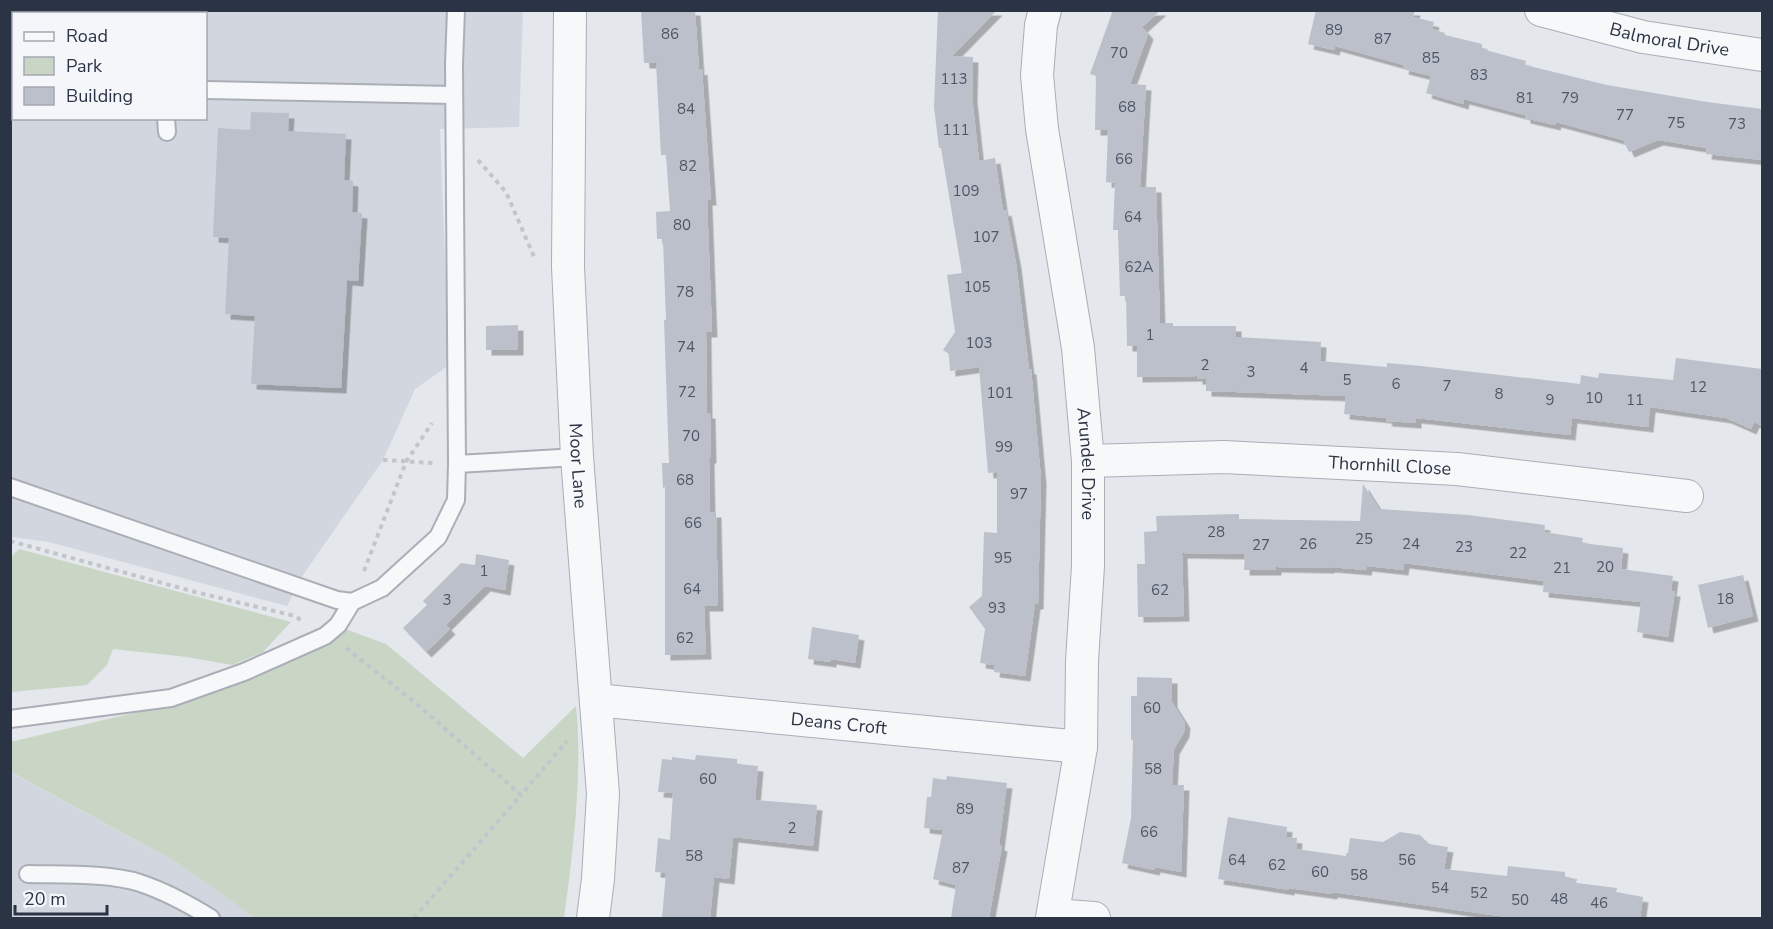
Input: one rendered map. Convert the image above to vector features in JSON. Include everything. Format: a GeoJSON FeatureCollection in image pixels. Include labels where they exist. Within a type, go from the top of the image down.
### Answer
{"type":"FeatureCollection","features":[{"type":"Feature","properties":{"kind":"street","name":"Moor Lane"},"geometry":{"type":"LineString","coordinates":[[570,10],[568,267],[577,458],[603,794],[599,869],[593,918]]}},
{"type":"Feature","properties":{"kind":"street","name":"Arundel Drive"},"geometry":{"type":"LineString","coordinates":[[1045,10],[1041,26],[1037,75],[1042,129],[1078,348],[1088,461],[1088,566],[1082,661],[1082,747],[1053,917]]}},
{"type":"Feature","properties":{"kind":"street","name":"Balmoral Drive"},"geometry":{"type":"LineString","coordinates":[[1541,10],[1644,36],[1762,55]]}},
{"type":"Feature","properties":{"kind":"street","name":"Thornhill Close"},"geometry":{"type":"LineString","coordinates":[[1088,461],[1224,457],[1457,469],[1687,496]]}},
{"type":"Feature","properties":{"kind":"street","name":"Deans Croft"},"geometry":{"type":"LineString","coordinates":[[596,707],[1082,747]]}},
{"type":"Feature","properties":{"kind":"street"},"geometry":{"type":"LineString","coordinates":[[1053,917],[1094,918]]}},
{"type":"Feature","properties":{"kind":"lane"},"geometry":{"type":"LineString","coordinates":[[10,487],[338,600],[352,602],[382,588],[438,537],[456,500],[454,95],[456,10]]}},
{"type":"Feature","properties":{"kind":"lane"},"geometry":{"type":"LineString","coordinates":[[207,90],[454,95]]}},
{"type":"Feature","properties":{"kind":"lane"},"geometry":{"type":"LineString","coordinates":[[457,464],[577,458]]}},
{"type":"Feature","properties":{"kind":"lane"},"geometry":{"type":"LineString","coordinates":[[10,718],[171,698],[244,672],[325,636],[338,625],[352,602]]}},
{"type":"Feature","properties":{"kind":"lane"},"geometry":{"type":"LineString","coordinates":[[28,874],[94,876],[139,883],[211,918]]}},
{"type":"Feature","properties":{"kind":"path"},"geometry":{"type":"LineString","coordinates":[[455,144],[483,164],[506,192],[536,261],[544,267],[568,267]]}},
{"type":"Feature","properties":{"kind":"path"},"geometry":{"type":"LineString","coordinates":[[352,602],[406,462],[457,385]]}},
{"type":"Feature","properties":{"kind":"path"},"geometry":{"type":"LineString","coordinates":[[383,460],[457,464]]}},
{"type":"Feature","properties":{"kind":"path"},"geometry":{"type":"LineString","coordinates":[[10,541],[195,592],[295,616],[346,648],[412,700],[521,795]]}},
{"type":"Feature","properties":{"kind":"path"},"geometry":{"type":"LineString","coordinates":[[414,918],[596,707]]}},
{"type":"Feature","properties":{"kind":"shaded area"},"geometry":{"type":"Polygon","coordinates":[[[11,11],[523,11],[519,127],[440,129],[449,365],[415,389],[383,460],[303,575],[287,606],[49,542],[11,537],[11,11]]]}},
{"type":"Feature","properties":{"kind":"shaded area"},"geometry":{"type":"Polygon","coordinates":[[[10,772],[178,863],[255,918],[11,918],[10,772]]]}},
{"type":"Feature","properties":{"kind":"green space"},"geometry":{"type":"Polygon","coordinates":[[[19,549],[291,622],[263,652],[232,665],[187,657],[113,649],[107,665],[87,685],[11,692],[11,557],[19,549]]]}},
{"type":"Feature","properties":{"kind":"green space"},"geometry":{"type":"Polygon","coordinates":[[[345,629],[386,644],[523,758],[576,706],[578,785],[564,918],[255,918],[178,863],[11,772],[10,742],[176,703],[247,680],[345,629]]]}},
{"type":"Feature","properties":{"kind":"building"},"geometry":{"type":"Polygon","coordinates":[[[641,10],[695,10],[699,70],[702,69],[711,200],[707,200],[712,332],[706,332],[707,413],[710,413],[710,512],[716,512],[718,606],[704,606],[706,654],[665,655],[665,487],[663,488],[662,463],[669,463],[663,239],[657,239],[656,212],[670,211],[666,155],[661,155],[656,63],[644,63],[641,10]]]}},
{"type":"Feature","properties":{"kind":"building"},"geometry":{"type":"Polygon","coordinates":[[[938,10],[997,10],[952,56],[973,57],[972,97],[979,161],[995,158],[1003,211],[1006,210],[1016,263],[1029,369],[1031,369],[1041,479],[1038,604],[1035,604],[1025,676],[994,672],[995,665],[980,663],[985,629],[969,607],[982,596],[984,532],[997,533],[997,472],[988,473],[979,367],[950,371],[949,354],[943,350],[955,332],[947,275],[962,273],[941,148],[939,148],[934,107],[938,10]]]}},
{"type":"Feature","properties":{"kind":"building"},"geometry":{"type":"Polygon","coordinates":[[[1113,10],[1161,10],[1142,27],[1148,34],[1130,84],[1146,85],[1140,187],[1156,187],[1160,323],[1173,323],[1173,326],[1236,326],[1236,337],[1321,342],[1320,361],[1387,367],[1387,363],[1421,366],[1580,384],[1581,375],[1598,378],[1599,373],[1673,380],[1676,358],[1762,369],[1762,426],[1754,422],[1751,429],[1726,418],[1650,407],[1648,427],[1572,418],[1570,435],[1416,418],[1416,423],[1386,421],[1387,418],[1344,414],[1346,396],[1206,391],[1206,379],[1197,379],[1197,376],[1137,377],[1137,346],[1127,346],[1126,296],[1120,296],[1118,230],[1113,230],[1115,183],[1106,182],[1108,130],[1095,130],[1096,76],[1090,74],[1113,10]]]}},
{"type":"Feature","properties":{"kind":"building"},"geometry":{"type":"Polygon","coordinates":[[[1316,10],[1415,10],[1413,17],[1434,22],[1432,29],[1445,33],[1445,35],[1482,44],[1482,49],[1526,61],[1525,65],[1607,85],[1762,109],[1762,160],[1706,154],[1707,148],[1658,140],[1629,152],[1623,140],[1556,122],[1555,125],[1525,118],[1525,115],[1464,99],[1463,104],[1426,93],[1431,76],[1403,69],[1404,65],[1335,46],[1334,50],[1308,44],[1316,10]]]}},
{"type":"Feature","properties":{"kind":"building"},"geometry":{"type":"Polygon","coordinates":[[[251,112],[289,113],[288,131],[346,134],[344,180],[353,181],[352,212],[362,213],[358,281],[347,280],[341,388],[251,384],[255,316],[225,314],[229,238],[213,237],[218,128],[250,130],[251,112]]]}},
{"type":"Feature","properties":{"kind":"building"},"geometry":{"type":"Polygon","coordinates":[[[518,325],[518,350],[486,350],[486,326],[518,325]]]}},
{"type":"Feature","properties":{"kind":"building"},"geometry":{"type":"Polygon","coordinates":[[[1363,484],[1379,509],[1468,515],[1545,525],[1544,532],[1583,538],[1582,543],[1623,548],[1621,569],[1673,576],[1671,591],[1675,591],[1668,637],[1637,632],[1641,602],[1543,592],[1544,581],[1404,563],[1403,570],[1367,566],[1366,570],[1276,567],[1276,570],[1244,570],[1245,554],[1182,553],[1184,616],[1138,617],[1137,564],[1145,564],[1144,532],[1157,531],[1156,516],[1239,514],[1239,519],[1360,521],[1363,484]]]}},
{"type":"Feature","properties":{"kind":"building"},"geometry":{"type":"Polygon","coordinates":[[[476,554],[509,560],[505,590],[485,586],[446,625],[450,629],[426,652],[403,628],[427,605],[423,601],[461,563],[475,565],[476,554]]]}},
{"type":"Feature","properties":{"kind":"building"},"geometry":{"type":"Polygon","coordinates":[[[1743,575],[1753,616],[1708,628],[1698,585],[1743,575]]]}},
{"type":"Feature","properties":{"kind":"building"},"geometry":{"type":"Polygon","coordinates":[[[812,627],[859,635],[855,663],[831,659],[831,662],[808,659],[812,627]]]}},
{"type":"Feature","properties":{"kind":"building"},"geometry":{"type":"Polygon","coordinates":[[[1137,677],[1172,678],[1172,702],[1185,723],[1184,732],[1174,749],[1172,785],[1184,785],[1181,872],[1155,867],[1154,870],[1122,863],[1131,818],[1133,740],[1131,740],[1131,696],[1137,696],[1137,677]]]}},
{"type":"Feature","properties":{"kind":"building"},"geometry":{"type":"Polygon","coordinates":[[[696,755],[737,759],[737,764],[758,766],[755,800],[817,805],[813,846],[733,837],[729,879],[714,877],[710,918],[662,918],[666,873],[655,872],[658,838],[670,840],[673,793],[658,792],[662,759],[672,760],[672,757],[695,760],[696,755]]]}},
{"type":"Feature","properties":{"kind":"building"},"geometry":{"type":"Polygon","coordinates":[[[947,776],[1007,783],[999,845],[1002,846],[989,918],[951,918],[956,885],[933,879],[943,830],[924,828],[927,797],[931,797],[933,778],[946,780],[947,776]]]}},
{"type":"Feature","properties":{"kind":"building"},"geometry":{"type":"Polygon","coordinates":[[[1228,817],[1287,827],[1286,837],[1297,838],[1296,849],[1346,856],[1350,838],[1383,842],[1400,832],[1420,835],[1429,844],[1448,847],[1444,869],[1507,876],[1508,866],[1565,872],[1565,877],[1577,879],[1576,883],[1617,888],[1616,892],[1643,897],[1640,918],[1513,918],[1332,892],[1332,894],[1289,888],[1289,890],[1218,879],[1228,817]]]}}]}
